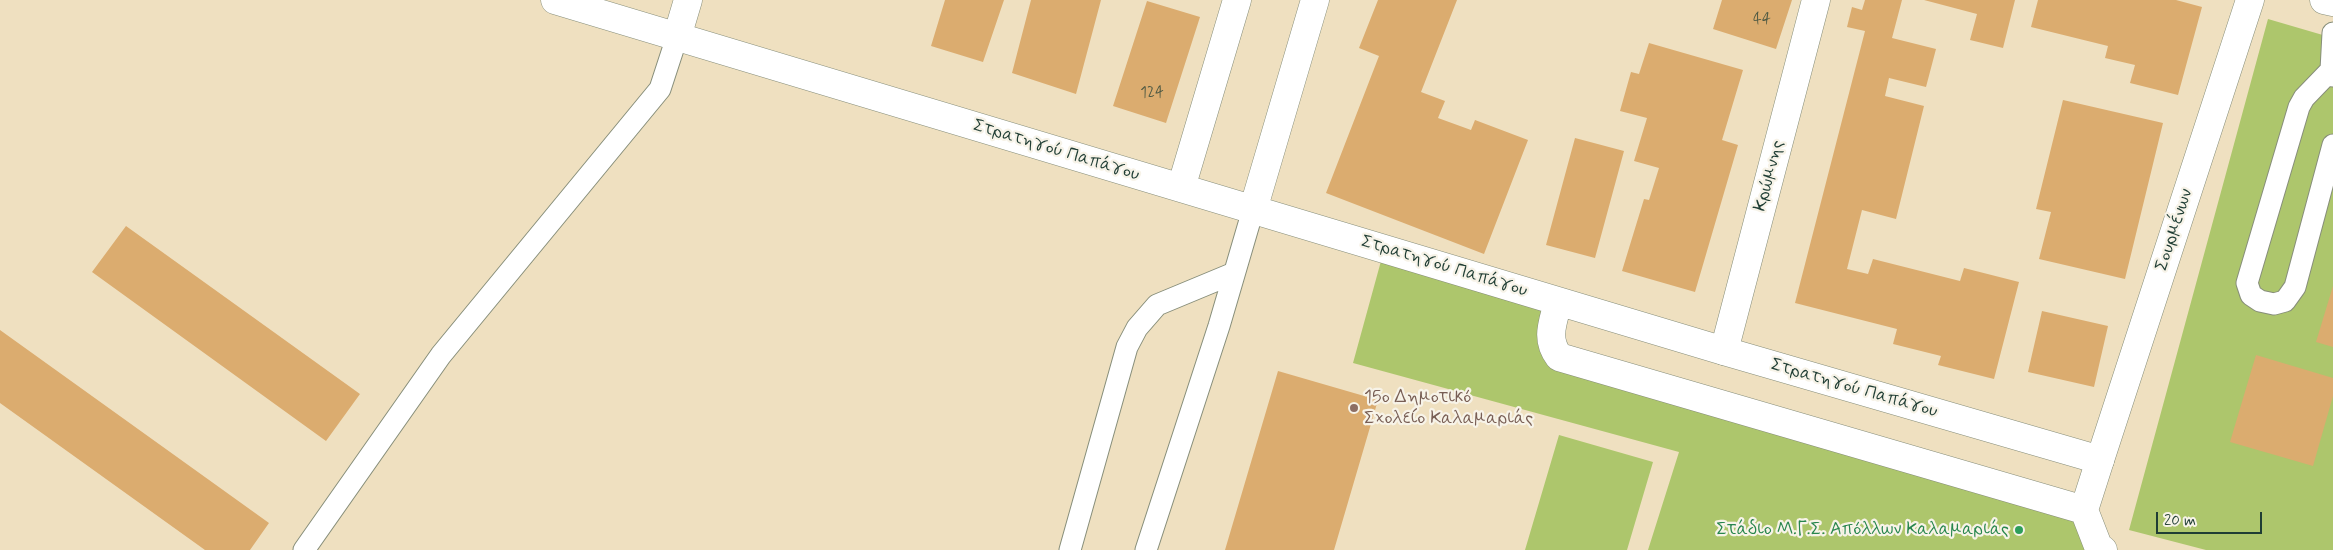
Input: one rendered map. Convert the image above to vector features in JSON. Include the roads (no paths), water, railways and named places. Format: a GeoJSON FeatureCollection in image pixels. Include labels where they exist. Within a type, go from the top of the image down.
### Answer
{"type":"FeatureCollection","features":[{"type":"Feature","properties":{"kind":"street","name":"Στρατηγού Παπάγου"},"geometry":{"type":"LineString","coordinates":[[555,0],[1558,302],[2100,460]]}},
{"type":"Feature","properties":{"kind":"street"},"geometry":{"type":"LineString","coordinates":[[677,36],[688,0]]}},
{"type":"Feature","properties":{"kind":"street"},"geometry":{"type":"LineString","coordinates":[[1181,188],[1237,0]]}},
{"type":"Feature","properties":{"kind":"street"},"geometry":{"type":"LineString","coordinates":[[1254,210],[1315,0]]}},
{"type":"Feature","properties":{"kind":"street","name":"Κρώμνης"},"geometry":{"type":"LineString","coordinates":[[1724,351],[1816,0]]}},
{"type":"Feature","properties":{"kind":"street","name":"Σουρμένων"},"geometry":{"type":"LineString","coordinates":[[2100,460],[2250,0]]}},
{"type":"Feature","properties":{"kind":"street"},"geometry":{"type":"LineString","coordinates":[[2324,0],[2333,2]]}},
{"type":"Feature","properties":{"kind":"street"},"geometry":{"type":"LineString","coordinates":[[1558,302],[1550,338],[1553,349],[1560,357],[2084,510]]}},
{"type":"Feature","properties":{"kind":"street"},"geometry":{"type":"LineString","coordinates":[[2100,460],[2084,510],[2098,546],[2103,550]]}},
{"type":"Feature","properties":{"kind":"lane"},"geometry":{"type":"LineString","coordinates":[[2333,33],[2332,73],[2304,98],[2299,107],[2247,283],[2251,295],[2260,301],[2274,304],[2285,300],[2295,287],[2333,145]]}},
{"type":"Feature","properties":{"kind":"lane"},"geometry":{"type":"LineString","coordinates":[[304,550],[441,355],[660,89],[677,36]]}},
{"type":"Feature","properties":{"kind":"lane"},"geometry":{"type":"LineString","coordinates":[[1146,550],[1254,210]]}},
{"type":"Feature","properties":{"kind":"lane"},"geometry":{"type":"LineString","coordinates":[[1070,550],[1127,347],[1137,328],[1157,305],[1234,273]]}},
{"type":"Feature","properties":{"kind":"place","name":"15ο Δημοτικό Σχολείο Καλαμαριάς"},"geometry":{"type":"Point","coordinates":[1354,408]}},
{"type":"Feature","properties":{"kind":"place","name":"Στάδιο Μ.Γ.Σ. Απόλλων Καλαμαριάς"},"geometry":{"type":"Point","coordinates":[2019,530]}}]}
